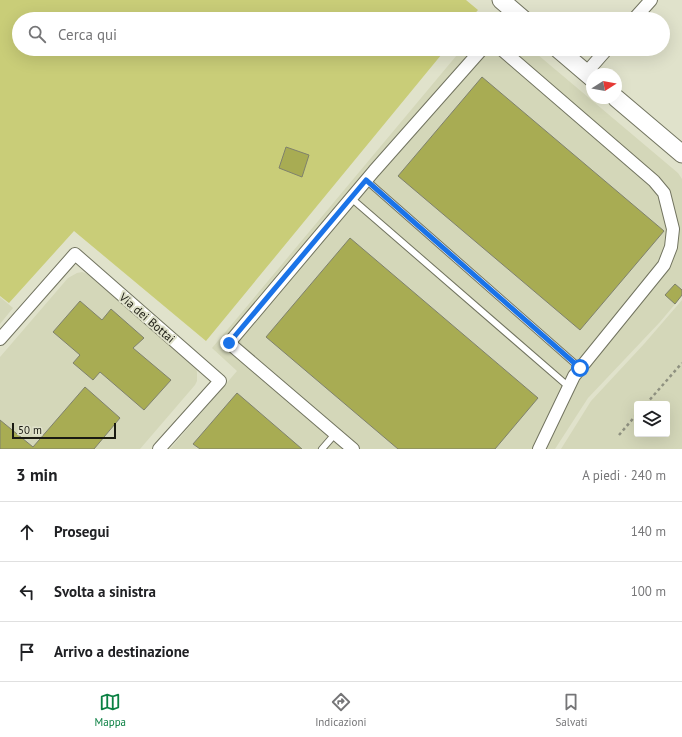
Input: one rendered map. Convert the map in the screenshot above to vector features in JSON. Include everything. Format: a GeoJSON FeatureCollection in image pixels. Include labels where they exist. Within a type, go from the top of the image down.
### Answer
{"type":"FeatureCollection","features":[{"type":"Feature","properties":{"kind":"street"},"geometry":{"type":"LineString","coordinates":[[640,12],[651,0]]}},
{"type":"Feature","properties":{"kind":"street"},"geometry":{"type":"LineString","coordinates":[[353,449],[229,343],[366,180],[476,56]]}},
{"type":"Feature","properties":{"kind":"street"},"geometry":{"type":"LineString","coordinates":[[509,56],[654,181],[664,194],[673,229],[671,246],[664,265],[574,376],[539,449]]}},
{"type":"Feature","properties":{"kind":"street"},"geometry":{"type":"LineString","coordinates":[[566,56],[586,72]]}},
{"type":"Feature","properties":{"kind":"street"},"geometry":{"type":"LineString","coordinates":[[594,68],[602,56]]}},
{"type":"Feature","properties":{"kind":"street"},"geometry":{"type":"LineString","coordinates":[[622,103],[682,154]]}},
{"type":"Feature","properties":{"kind":"street","name":"Via dei Bottai"},"geometry":{"type":"LineString","coordinates":[[0,339],[75,254],[220,381],[159,449]]}},
{"type":"Feature","properties":{"kind":"lane"},"geometry":{"type":"LineString","coordinates":[[366,180],[580,368]]}},
{"type":"Feature","properties":{"kind":"lane"},"geometry":{"type":"LineString","coordinates":[[351,198],[568,387]]}},
{"type":"Feature","properties":{"kind":"lane"},"geometry":{"type":"LineString","coordinates":[[322,449],[335,434]]}},
{"type":"Feature","properties":{"kind":"path"},"geometry":{"type":"LineString","coordinates":[[649,401],[682,363]]}},
{"type":"Feature","properties":{"kind":"path"},"geometry":{"type":"LineString","coordinates":[[619,435],[634,418]]}},
{"type":"Feature","properties":{"kind":"shaded area"},"geometry":{"type":"Polygon","coordinates":[[[456,56],[539,56],[586,95],[586,104],[596,104],[678,173],[682,179],[682,296],[660,322],[588,398],[555,449],[170,449],[237,371],[212,348],[456,56]]]}},
{"type":"Feature","properties":{"kind":"shaded area"},"geometry":{"type":"Polygon","coordinates":[[[82,272],[91,275],[196,367],[197,381],[140,449],[0,449],[0,357],[68,278],[82,272]]]}},
{"type":"Feature","properties":{"kind":"shaded area"},"geometry":{"type":"Polygon","coordinates":[[[0,297],[13,308],[0,324],[0,297]]]}},
{"type":"Feature","properties":{"kind":"shaded area"},"geometry":{"type":"Polygon","coordinates":[[[682,300],[682,449],[561,449],[591,401],[644,344],[682,300]]]}},
{"type":"Feature","properties":{"kind":"green space"},"geometry":{"type":"Polygon","coordinates":[[[0,0],[466,0],[478,10],[476,12],[12,12],[12,56],[440,56],[206,341],[74,231],[9,303],[0,296],[0,0]]]}},
{"type":"Feature","properties":{"kind":"building"},"geometry":{"type":"Polygon","coordinates":[[[482,77],[664,231],[580,330],[398,176],[482,77]]]}},
{"type":"Feature","properties":{"kind":"building"},"geometry":{"type":"Polygon","coordinates":[[[286,147],[309,155],[302,177],[279,168],[286,147]]]}},
{"type":"Feature","properties":{"kind":"building"},"geometry":{"type":"Polygon","coordinates":[[[350,238],[538,398],[495,449],[398,449],[266,337],[350,238]]]}},
{"type":"Feature","properties":{"kind":"building"},"geometry":{"type":"Polygon","coordinates":[[[675,284],[682,290],[682,295],[675,304],[665,295],[675,284]]]}},
{"type":"Feature","properties":{"kind":"building"},"geometry":{"type":"Polygon","coordinates":[[[80,301],[102,320],[111,309],[144,338],[133,348],[171,380],[144,410],[100,372],[93,380],[73,363],[80,355],[53,332],[80,301]]]}},
{"type":"Feature","properties":{"kind":"building"},"geometry":{"type":"Polygon","coordinates":[[[85,387],[120,418],[94,449],[0,449],[0,420],[33,447],[85,387]]]}},
{"type":"Feature","properties":{"kind":"building"},"geometry":{"type":"Polygon","coordinates":[[[237,393],[302,449],[200,449],[193,444],[237,393]]]}},
{"type":"Feature","properties":{"kind":"route"},"geometry":{"type":"LineString","coordinates":[[229,343],[366,180],[580,368]]}}]}
